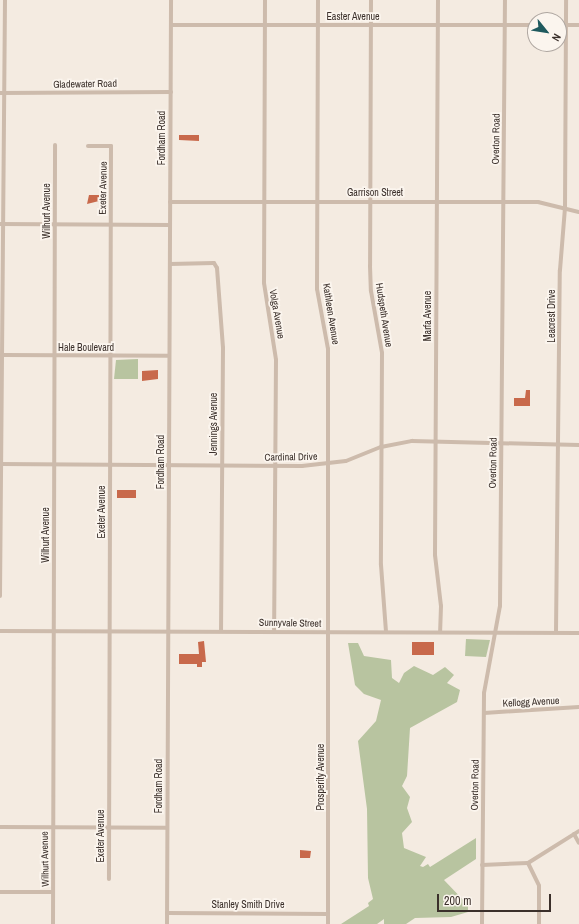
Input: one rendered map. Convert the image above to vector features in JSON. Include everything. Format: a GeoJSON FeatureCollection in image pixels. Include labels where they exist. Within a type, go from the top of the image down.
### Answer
{"type":"FeatureCollection","features":[{"type":"Feature","properties":{"kind":"street"},"geometry":{"type":"LineString","coordinates":[[0,596],[4,355],[2,300],[2,93],[5,0]]}},
{"type":"Feature","properties":{"kind":"street","name":"Fordham Road"},"geometry":{"type":"LineString","coordinates":[[166,924],[171,0]]}},
{"type":"Feature","properties":{"kind":"street","name":"Volga Avenue"},"geometry":{"type":"LineString","coordinates":[[265,0],[264,291],[275,350],[274,630]]}},
{"type":"Feature","properties":{"kind":"street","name":"Kathleen Avenue"},"geometry":{"type":"LineString","coordinates":[[318,0],[317,289],[328,349],[330,631]]}},
{"type":"Feature","properties":{"kind":"street","name":"Hudspeth Avenue"},"geometry":{"type":"LineString","coordinates":[[371,0],[371,291],[382,353],[381,565],[386,631]]}},
{"type":"Feature","properties":{"kind":"street","name":"Marfa Avenue"},"geometry":{"type":"LineString","coordinates":[[438,0],[435,555],[441,606],[440,632]]}},
{"type":"Feature","properties":{"kind":"street","name":"Overton Road"},"geometry":{"type":"LineString","coordinates":[[482,924],[485,682],[497,633],[501,442],[505,0]]}},
{"type":"Feature","properties":{"kind":"street","name":"Leacrest Drive"},"geometry":{"type":"LineString","coordinates":[[566,0],[566,12]]}},
{"type":"Feature","properties":{"kind":"street","name":"Easter Avenue"},"geometry":{"type":"LineString","coordinates":[[171,25],[527,25]]}},
{"type":"Feature","properties":{"kind":"street"},"geometry":{"type":"LineString","coordinates":[[567,25],[579,25]]}},
{"type":"Feature","properties":{"kind":"street","name":"Leacrest Drive"},"geometry":{"type":"LineString","coordinates":[[556,632],[560,270],[565,208],[566,52]]}},
{"type":"Feature","properties":{"kind":"street","name":"Gladewater Road"},"geometry":{"type":"LineString","coordinates":[[2,93],[171,92]]}},
{"type":"Feature","properties":{"kind":"street","name":"Wilhurt Avenue"},"geometry":{"type":"LineString","coordinates":[[53,924],[52,828],[55,145]]}},
{"type":"Feature","properties":{"kind":"street","name":"Exeter Avenue"},"geometry":{"type":"LineString","coordinates":[[88,146],[111,146],[109,879]]}},
{"type":"Feature","properties":{"kind":"street","name":"Garrison Street"},"geometry":{"type":"LineString","coordinates":[[170,202],[538,202],[579,212]]}},
{"type":"Feature","properties":{"kind":"street"},"geometry":{"type":"LineString","coordinates":[[2,224],[170,225]]}},
{"type":"Feature","properties":{"kind":"street","name":"Jennings Avenue"},"geometry":{"type":"LineString","coordinates":[[170,264],[214,263],[216,268],[223,348],[221,630]]}},
{"type":"Feature","properties":{"kind":"street","name":"Hale Boulevard"},"geometry":{"type":"LineString","coordinates":[[4,355],[169,356]]}},
{"type":"Feature","properties":{"kind":"street","name":"Cardinal Drive"},"geometry":{"type":"LineString","coordinates":[[2,464],[275,466],[328,464],[381,447],[408,442],[559,443],[579,445]]}},
{"type":"Feature","properties":{"kind":"street","name":"Sunnyvale Street"},"geometry":{"type":"LineString","coordinates":[[0,631],[274,630],[579,633]]}},
{"type":"Feature","properties":{"kind":"street","name":"Prosperity Avenue"},"geometry":{"type":"LineString","coordinates":[[328,924],[330,631]]}},
{"type":"Feature","properties":{"kind":"street","name":"Kellogg Avenue"},"geometry":{"type":"LineString","coordinates":[[484,713],[579,707]]}},
{"type":"Feature","properties":{"kind":"street"},"geometry":{"type":"LineString","coordinates":[[0,827],[167,828]]}},
{"type":"Feature","properties":{"kind":"street"},"geometry":{"type":"LineString","coordinates":[[482,865],[528,863],[579,831]]}},
{"type":"Feature","properties":{"kind":"street"},"geometry":{"type":"LineString","coordinates":[[574,834],[579,843]]}},
{"type":"Feature","properties":{"kind":"street"},"geometry":{"type":"LineString","coordinates":[[528,863],[539,886],[540,924]]}},
{"type":"Feature","properties":{"kind":"street"},"geometry":{"type":"LineString","coordinates":[[0,892],[53,892]]}},
{"type":"Feature","properties":{"kind":"street","name":"Stanley Smith Drive"},"geometry":{"type":"LineString","coordinates":[[167,913],[328,914]]}},
{"type":"Feature","properties":{"kind":"green space"},"geometry":{"type":"Polygon","coordinates":[[[138,359],[138,379],[114,379],[116,360],[138,359]]]}},
{"type":"Feature","properties":{"kind":"green space"},"geometry":{"type":"Polygon","coordinates":[[[466,639],[490,640],[486,657],[465,656],[466,639]]]}},
{"type":"Feature","properties":{"kind":"green space"},"geometry":{"type":"Polygon","coordinates":[[[348,643],[358,643],[364,656],[391,660],[392,678],[399,683],[404,673],[414,666],[433,675],[445,667],[454,675],[447,683],[460,690],[457,702],[410,728],[407,776],[402,786],[410,797],[407,808],[412,822],[402,833],[404,848],[426,857],[420,866],[423,867],[428,864],[430,867],[476,838],[476,859],[444,880],[468,905],[468,912],[451,917],[415,918],[406,924],[384,924],[384,919],[377,924],[341,924],[369,906],[368,903],[373,899],[368,878],[367,809],[358,741],[376,721],[381,700],[364,694],[355,685],[348,643]]]}},
{"type":"Feature","properties":{"kind":"building"},"geometry":{"type":"Polygon","coordinates":[[[179,135],[199,135],[199,141],[179,140],[179,135]]]}},
{"type":"Feature","properties":{"kind":"building"},"geometry":{"type":"Polygon","coordinates":[[[89,195],[99,195],[99,201],[87,204],[89,195]]]}},
{"type":"Feature","properties":{"kind":"building"},"geometry":{"type":"Polygon","coordinates":[[[158,370],[158,379],[142,381],[142,371],[158,370]]]}},
{"type":"Feature","properties":{"kind":"building"},"geometry":{"type":"Polygon","coordinates":[[[526,390],[530,390],[530,406],[514,406],[514,398],[525,398],[526,390]]]}},
{"type":"Feature","properties":{"kind":"building"},"geometry":{"type":"Polygon","coordinates":[[[117,490],[136,490],[136,498],[117,498],[117,490]]]}},
{"type":"Feature","properties":{"kind":"building"},"geometry":{"type":"Polygon","coordinates":[[[204,641],[206,662],[202,662],[202,667],[197,667],[197,664],[179,664],[179,654],[199,654],[198,642],[204,641]]]}},
{"type":"Feature","properties":{"kind":"building"},"geometry":{"type":"Polygon","coordinates":[[[412,642],[434,642],[434,655],[412,655],[412,642]]]}},
{"type":"Feature","properties":{"kind":"building"},"geometry":{"type":"Polygon","coordinates":[[[300,850],[311,851],[310,858],[300,858],[300,850]]]}}]}
